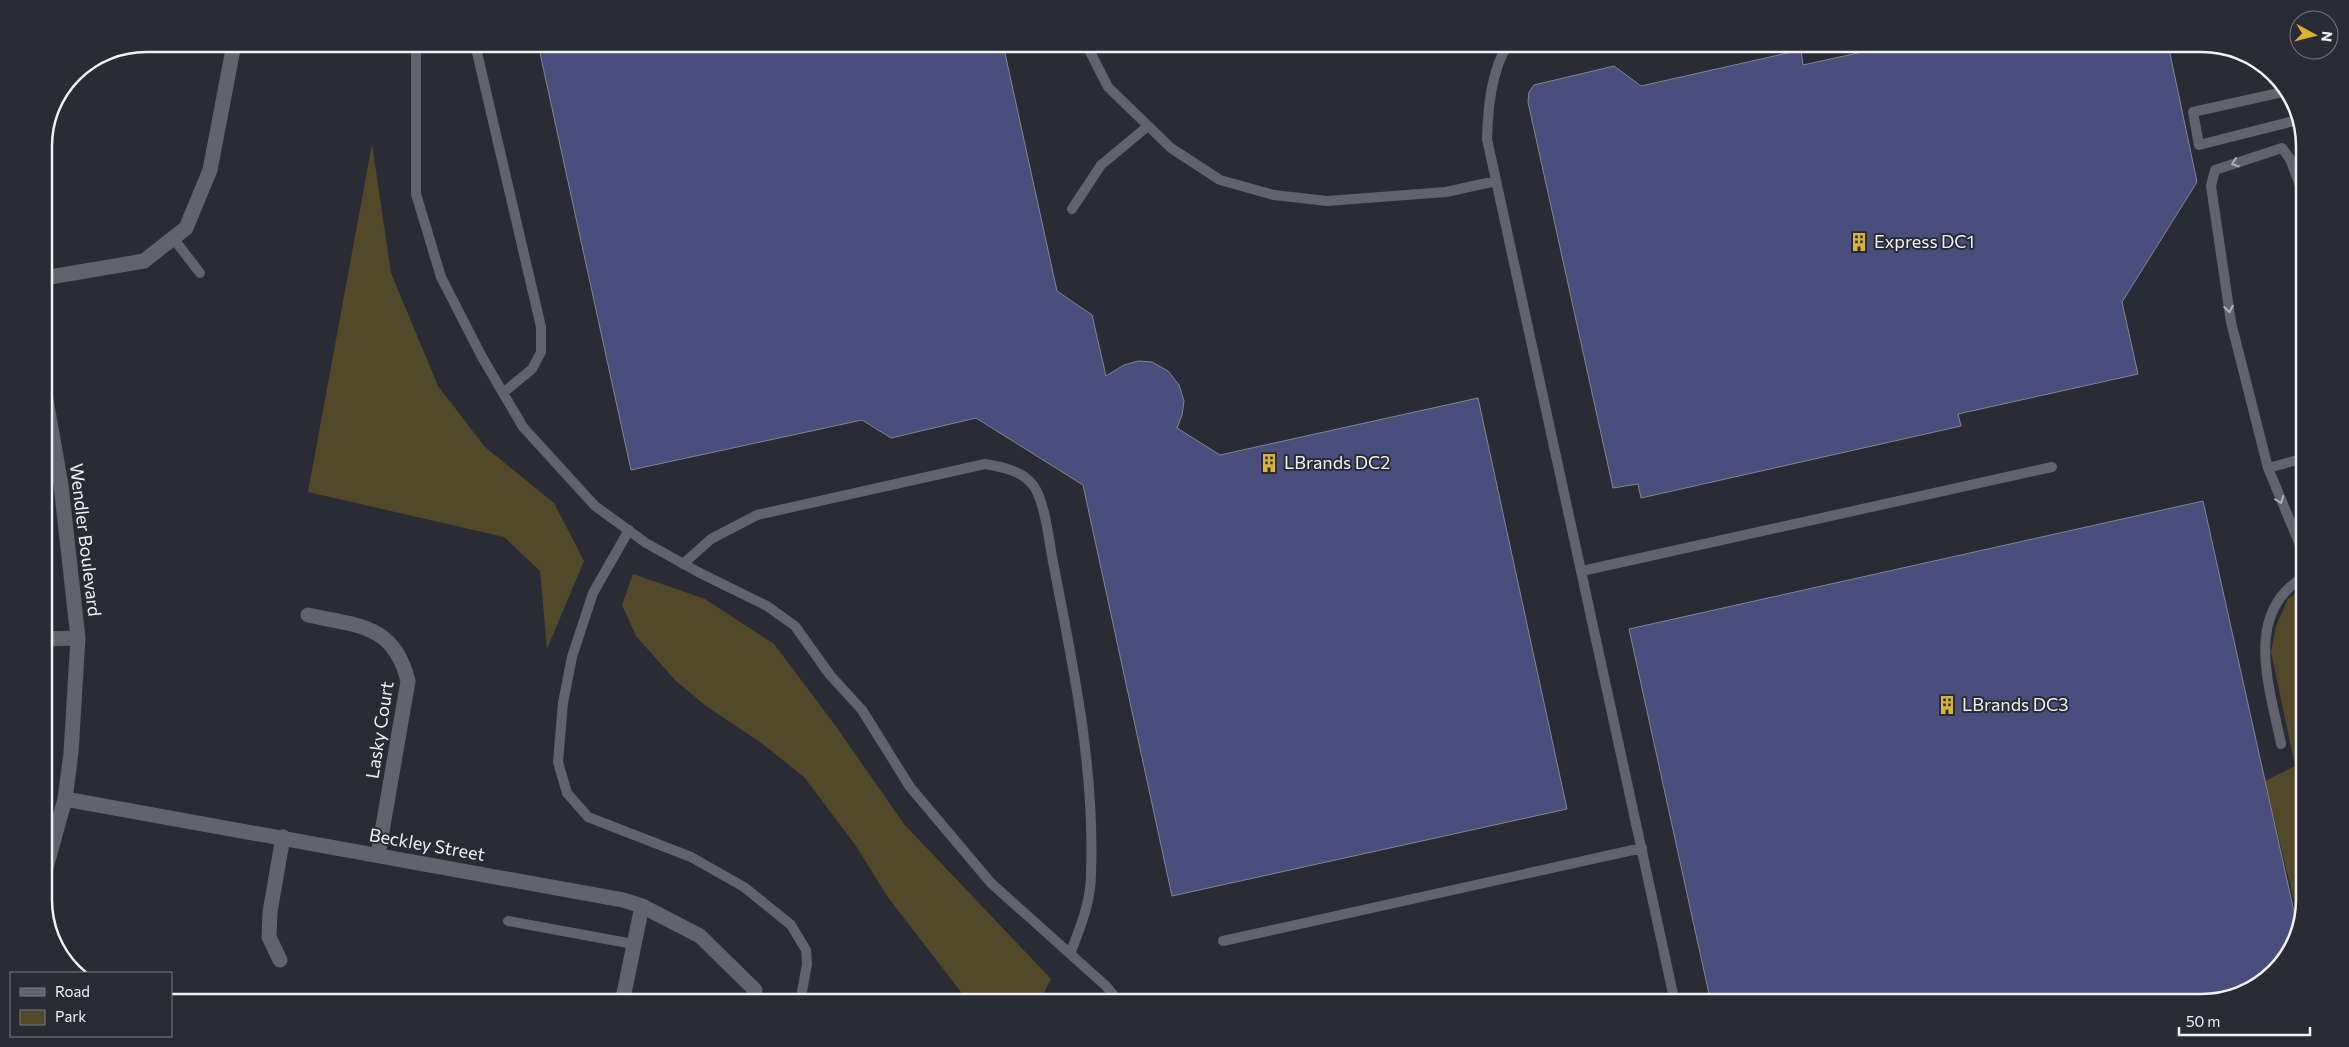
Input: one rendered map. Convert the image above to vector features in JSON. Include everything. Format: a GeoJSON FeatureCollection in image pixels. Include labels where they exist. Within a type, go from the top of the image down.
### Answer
{"type":"FeatureCollection","features":[{"type":"Feature","properties":{"kind":"street"},"geometry":{"type":"LineString","coordinates":[[53,276],[144,261],[186,228],[210,170],[232,53]]}},
{"type":"Feature","properties":{"kind":"street","name":"Wendler Boulevard"},"geometry":{"type":"LineString","coordinates":[[53,443],[60,485],[78,638],[71,753],[65,799],[53,842]]}},
{"type":"Feature","properties":{"kind":"street","name":"Lasky Court"},"geometry":{"type":"LineString","coordinates":[[308,615],[369,629],[391,642],[403,660],[408,681],[407,690],[378,855]]}},
{"type":"Feature","properties":{"kind":"street"},"geometry":{"type":"LineString","coordinates":[[53,639],[78,638]]}},
{"type":"Feature","properties":{"kind":"street","name":"Beckley Street"},"geometry":{"type":"LineString","coordinates":[[65,799],[623,900],[642,906],[700,936],[755,990]]}},
{"type":"Feature","properties":{"kind":"street"},"geometry":{"type":"LineString","coordinates":[[280,960],[269,937],[270,912],[283,837]]}},
{"type":"Feature","properties":{"kind":"street"},"geometry":{"type":"LineString","coordinates":[[624,994],[642,906]]}},
{"type":"Feature","properties":{"kind":"lane"},"geometry":{"type":"LineString","coordinates":[[1503,52],[1488,106],[1487,140],[1673,994]]}},
{"type":"Feature","properties":{"kind":"lane"},"geometry":{"type":"LineString","coordinates":[[416,53],[416,194],[441,277],[523,427],[595,506],[629,530],[684,564],[767,606],[795,626],[830,675],[862,710],[910,787],[991,883],[1113,994]]}},
{"type":"Feature","properties":{"kind":"lane"},"geometry":{"type":"LineString","coordinates":[[477,53],[541,327],[541,352],[532,369],[503,393]]}},
{"type":"Feature","properties":{"kind":"lane"},"geometry":{"type":"LineString","coordinates":[[1090,53],[1108,87],[1170,148],[1220,180],[1274,194],[1327,201],[1446,192],[1496,181]]}},
{"type":"Feature","properties":{"kind":"lane"},"geometry":{"type":"LineString","coordinates":[[2279,93],[2193,112],[2199,144],[2293,121]]}},
{"type":"Feature","properties":{"kind":"lane"},"geometry":{"type":"LineString","coordinates":[[1072,209],[1101,165],[1148,126]]}},
{"type":"Feature","properties":{"kind":"lane"},"geometry":{"type":"LineString","coordinates":[[2296,175],[2290,159],[2282,148],[2215,170],[2211,186],[2231,322],[2268,468],[2296,536]]}},
{"type":"Feature","properties":{"kind":"lane"},"geometry":{"type":"LineString","coordinates":[[173,238],[200,272]]}},
{"type":"Feature","properties":{"kind":"lane"},"geometry":{"type":"LineString","coordinates":[[2268,468],[2296,460]]}},
{"type":"Feature","properties":{"kind":"lane"},"geometry":{"type":"LineString","coordinates":[[684,564],[712,539],[757,515],[985,464],[1012,469],[1033,485],[1042,506],[1079,694],[1088,764],[1092,875],[1086,911],[1070,954]]}},
{"type":"Feature","properties":{"kind":"lane"},"geometry":{"type":"LineString","coordinates":[[1582,571],[2052,466]]}},
{"type":"Feature","properties":{"kind":"lane"},"geometry":{"type":"LineString","coordinates":[[629,530],[593,593],[572,657],[563,703],[558,762],[568,793],[588,817],[691,857],[744,887],[791,925],[806,950],[807,964],[802,994]]}},
{"type":"Feature","properties":{"kind":"lane"},"geometry":{"type":"LineString","coordinates":[[2281,744],[2263,653],[2267,624],[2278,600],[2296,581]]}},
{"type":"Feature","properties":{"kind":"lane"},"geometry":{"type":"LineString","coordinates":[[1223,941],[1642,848]]}},
{"type":"Feature","properties":{"kind":"lane"},"geometry":{"type":"LineString","coordinates":[[508,921],[633,944]]}},
{"type":"Feature","properties":{"kind":"green space"},"geometry":{"type":"Polygon","coordinates":[[[372,144],[391,273],[438,386],[485,447],[554,503],[584,561],[547,649],[540,571],[504,537],[308,492],[372,144]]]}},
{"type":"Feature","properties":{"kind":"green space"},"geometry":{"type":"Polygon","coordinates":[[[633,574],[705,599],[774,644],[835,725],[904,824],[1051,979],[1044,994],[963,994],[961,992],[887,896],[856,846],[804,777],[760,742],[706,706],[676,681],[636,636],[622,605],[633,574]]]}},
{"type":"Feature","properties":{"kind":"green space"},"geometry":{"type":"Polygon","coordinates":[[[2296,593],[2296,909],[2265,781],[2295,766],[2271,652],[2276,626],[2288,599],[2296,593]]]}},
{"type":"Feature","properties":{"kind":"building","name":"Express DC1"},"geometry":{"type":"Polygon","coordinates":[[[1791,52],[1801,52],[1803,65],[1862,52],[2170,52],[2197,182],[2122,302],[2138,374],[1958,414],[1961,426],[1641,498],[1638,484],[1613,488],[1528,102],[1529,92],[1534,85],[1614,66],[1641,86],[1791,52]]]}},
{"type":"Feature","properties":{"kind":"building","name":"LBrands DC2"},"geometry":{"type":"Polygon","coordinates":[[[540,53],[1005,53],[1057,291],[1092,315],[1106,376],[1124,365],[1138,361],[1152,362],[1168,371],[1179,385],[1184,401],[1182,415],[1177,428],[1220,455],[1478,398],[1567,809],[1172,896],[1083,485],[976,418],[891,438],[862,420],[631,470],[540,53]]]}},
{"type":"Feature","properties":{"kind":"building","name":"LBrands DC3"},"geometry":{"type":"Polygon","coordinates":[[[2203,501],[2295,917],[2284,947],[2273,962],[2255,979],[2244,985],[2215,994],[1709,994],[1629,629],[2203,501]]]}},
{"type":"Feature","properties":{"kind":"place","name":"Express DC1"},"geometry":{"type":"Point","coordinates":[1859,242]}},
{"type":"Feature","properties":{"kind":"place","name":"LBrands DC2"},"geometry":{"type":"Point","coordinates":[1269,463]}},
{"type":"Feature","properties":{"kind":"place","name":"LBrands DC3"},"geometry":{"type":"Point","coordinates":[1947,705]}}]}
